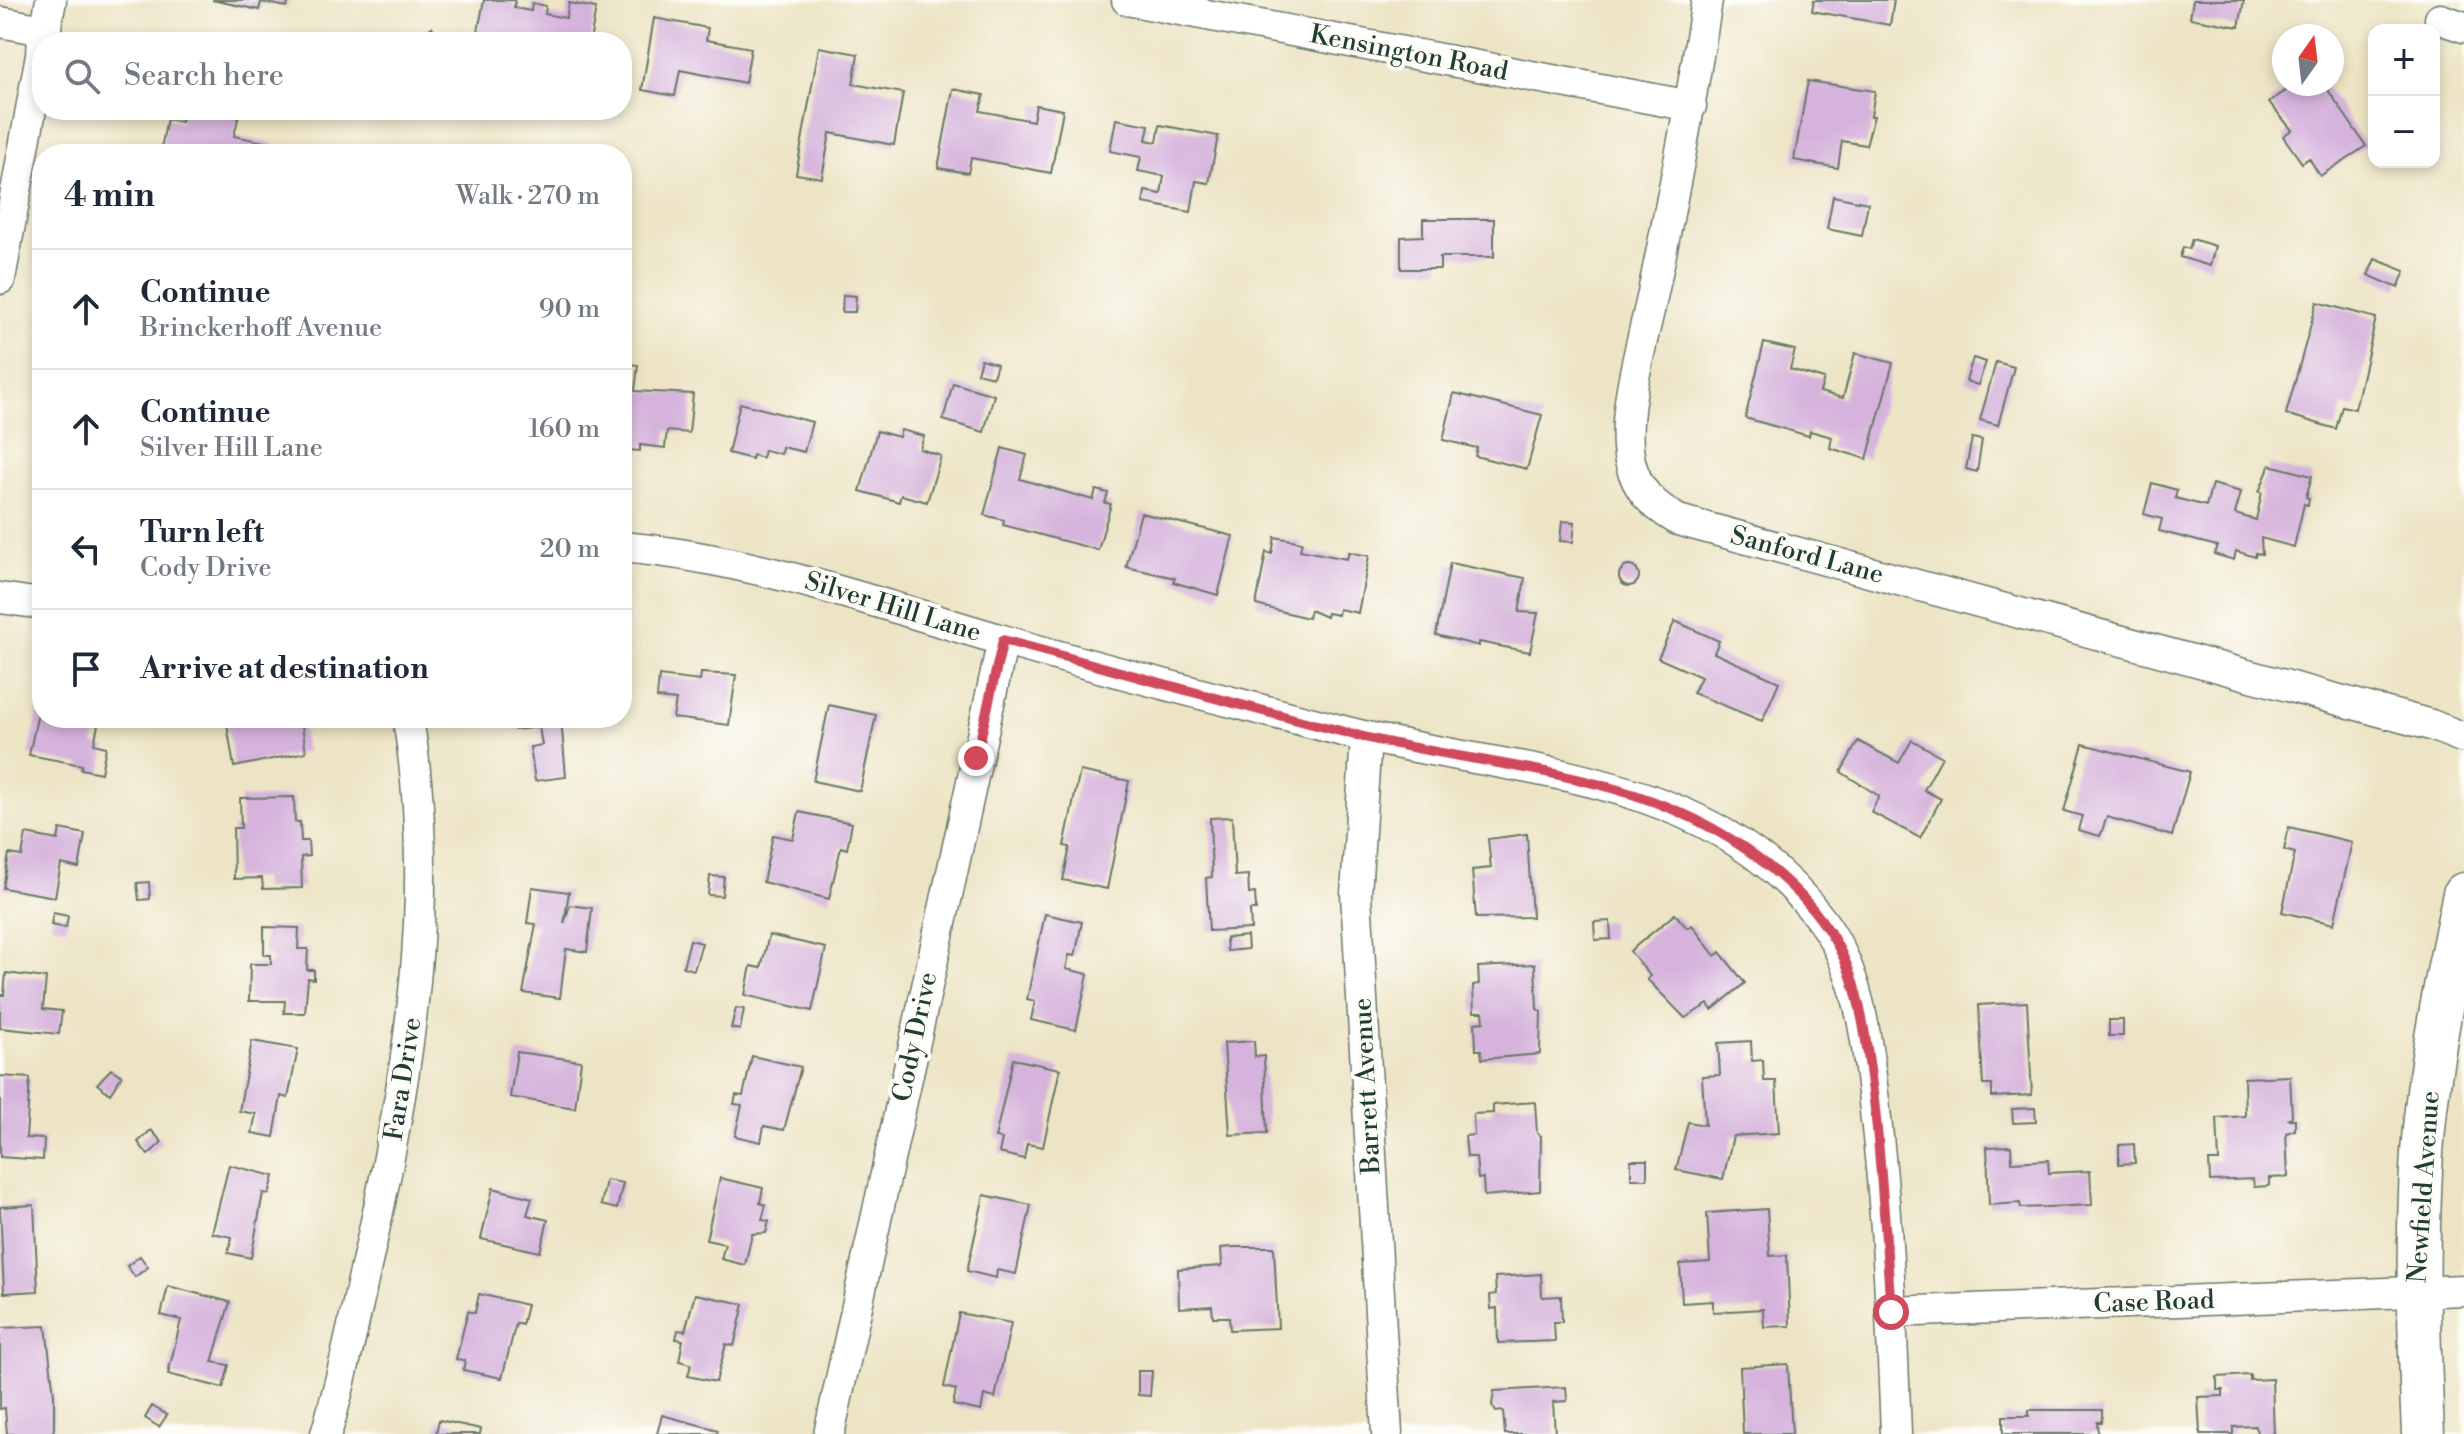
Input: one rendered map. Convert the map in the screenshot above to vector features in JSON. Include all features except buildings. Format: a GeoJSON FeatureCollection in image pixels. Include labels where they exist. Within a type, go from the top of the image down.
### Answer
{"type":"FeatureCollection","features":[{"type":"Feature","properties":{"kind":"main road","name":"Newfield Avenue"},"geometry":{"type":"LineString","coordinates":[[2423,1434],[2417,1290],[2422,1151],[2440,1006],[2464,894]]}},
{"type":"Feature","properties":{"kind":"street"},"geometry":{"type":"LineString","coordinates":[[0,22],[44,30],[51,0]]}},
{"type":"Feature","properties":{"kind":"street","name":"Kensington Road"},"geometry":{"type":"LineString","coordinates":[[1127,0],[1691,106]]}},
{"type":"Feature","properties":{"kind":"street","name":"Sanford Lane"},"geometry":{"type":"LineString","coordinates":[[1707,0],[1691,106],[1632,397],[1630,458],[1637,485],[1653,505],[1678,520],[2431,725],[2464,738]]}},
{"type":"Feature","properties":{"kind":"street"},"geometry":{"type":"LineString","coordinates":[[0,279],[32,98]]}},
{"type":"Feature","properties":{"kind":"street","name":"Silver Hill Lane"},"geometry":{"type":"LineString","coordinates":[[632,548],[725,562],[805,581],[1003,640],[1366,737],[1602,783],[1710,824],[1740,843],[1793,887],[1824,923],[1847,967],[1866,1035],[1881,1165],[1896,1434]]}},
{"type":"Feature","properties":{"kind":"street"},"geometry":{"type":"LineString","coordinates":[[0,598],[32,603]]}},
{"type":"Feature","properties":{"kind":"street","name":"Cody Drive"},"geometry":{"type":"LineString","coordinates":[[829,1434],[1003,640]]}},
{"type":"Feature","properties":{"kind":"street","name":"Fara Drive"},"geometry":{"type":"LineString","coordinates":[[326,1434],[400,1111],[414,1018],[421,830],[409,728]]}},
{"type":"Feature","properties":{"kind":"street","name":"Barrett Avenue"},"geometry":{"type":"LineString","coordinates":[[1366,737],[1356,894],[1387,1434]]}},
{"type":"Feature","properties":{"kind":"street","name":"Case Road"},"geometry":{"type":"LineString","coordinates":[[1891,1312],[2464,1290]]}},
{"type":"Feature","properties":{"kind":"route"},"geometry":{"type":"LineString","coordinates":[[976,758],[1003,640],[1366,737],[1602,783],[1710,824],[1751,850],[1793,887],[1824,923],[1847,967],[1866,1035],[1881,1165],[1891,1312]]}}]}
